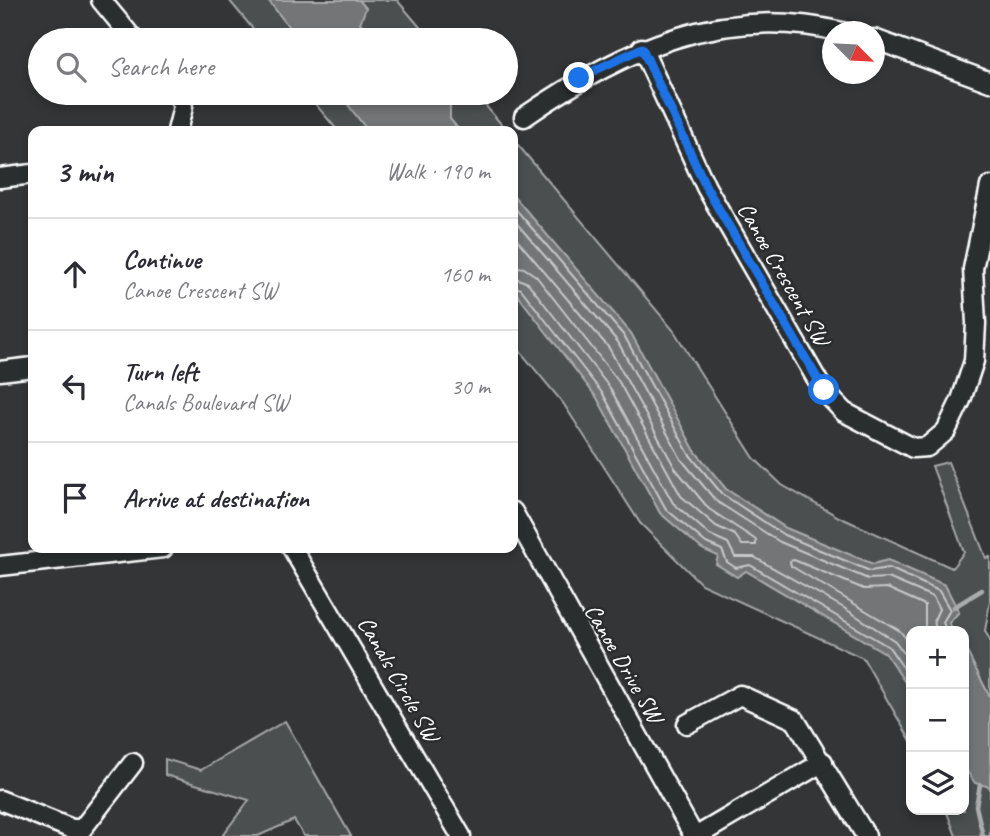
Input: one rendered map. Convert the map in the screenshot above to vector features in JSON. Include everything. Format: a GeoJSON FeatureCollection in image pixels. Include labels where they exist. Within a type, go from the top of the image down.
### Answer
{"type":"FeatureCollection","features":[{"type":"Feature","properties":{"kind":"street"},"geometry":{"type":"LineString","coordinates":[[101,0],[124,28]]}},
{"type":"Feature","properties":{"kind":"street"},"geometry":{"type":"LineString","coordinates":[[524,117],[579,78],[642,48],[685,33],[767,24],[822,30]]}},
{"type":"Feature","properties":{"kind":"street"},"geometry":{"type":"LineString","coordinates":[[885,43],[990,82]]}},
{"type":"Feature","properties":{"kind":"street","name":"Canoe Crescent SW"},"geometry":{"type":"LineString","coordinates":[[642,48],[706,187],[824,390],[844,412],[913,448],[927,447],[946,431],[961,400],[974,361],[976,323],[973,269],[990,186]]}},
{"type":"Feature","properties":{"kind":"street"},"geometry":{"type":"LineString","coordinates":[[178,126],[182,105]]}},
{"type":"Feature","properties":{"kind":"street"},"geometry":{"type":"LineString","coordinates":[[0,178],[28,175]]}},
{"type":"Feature","properties":{"kind":"street"},"geometry":{"type":"LineString","coordinates":[[0,371],[28,368]]}},
{"type":"Feature","properties":{"kind":"street","name":"Canoe Drive SW"},"geometry":{"type":"LineString","coordinates":[[518,521],[696,836]]}},
{"type":"Feature","properties":{"kind":"street"},"geometry":{"type":"LineString","coordinates":[[0,566],[118,553]]}},
{"type":"Feature","properties":{"kind":"street","name":"Canals Circle SW"},"geometry":{"type":"LineString","coordinates":[[295,553],[461,836]]}},
{"type":"Feature","properties":{"kind":"street"},"geometry":{"type":"LineString","coordinates":[[687,724],[740,695],[795,720],[823,762],[861,834]]}},
{"type":"Feature","properties":{"kind":"street"},"geometry":{"type":"LineString","coordinates":[[696,836],[823,762]]}},
{"type":"Feature","properties":{"kind":"street"},"geometry":{"type":"LineString","coordinates":[[0,800],[72,829],[82,829],[133,763]]}},
{"type":"Feature","properties":{"kind":"shaded area"},"geometry":{"type":"Polygon","coordinates":[[[229,0],[397,0],[421,28],[252,28],[229,0]]]}},
{"type":"Feature","properties":{"kind":"shaded area"},"geometry":{"type":"Polygon","coordinates":[[[316,105],[485,105],[503,126],[334,126],[316,105]]]}},
{"type":"Feature","properties":{"kind":"shaded area"},"geometry":{"type":"Polygon","coordinates":[[[518,145],[674,331],[754,458],[782,485],[839,517],[952,568],[964,552],[932,466],[948,462],[986,558],[990,557],[990,601],[985,631],[990,640],[990,836],[956,836],[948,815],[969,815],[969,626],[906,626],[906,732],[863,658],[701,584],[640,523],[563,403],[518,349],[518,145]]]}},
{"type":"Feature","properties":{"kind":"shaded area"},"geometry":{"type":"Polygon","coordinates":[[[285,721],[351,836],[304,836],[294,820],[258,836],[222,836],[249,800],[165,775],[165,759],[201,770],[285,721]]]}},
{"type":"Feature","properties":{"kind":"water"},"geometry":{"type":"Polygon","coordinates":[[[268,0],[359,0],[366,8],[360,23],[366,28],[290,28],[268,0]]]}},
{"type":"Feature","properties":{"kind":"water"},"geometry":{"type":"Polygon","coordinates":[[[348,105],[450,105],[450,119],[456,126],[364,126],[348,105]]]}},
{"type":"Feature","properties":{"kind":"water"},"geometry":{"type":"Polygon","coordinates":[[[518,201],[631,333],[695,451],[726,489],[786,528],[873,564],[888,560],[945,585],[959,612],[949,623],[951,626],[906,626],[906,684],[885,653],[746,571],[737,577],[716,564],[718,556],[702,549],[660,513],[597,398],[518,295],[518,201]]]}},
{"type":"Feature","properties":{"kind":"water"},"geometry":{"type":"Polygon","coordinates":[[[969,656],[990,697],[990,787],[975,783],[969,774],[969,656]]]}},
{"type":"Feature","properties":{"kind":"waterway"},"geometry":{"type":"LineString","coordinates":[[954,607],[982,590]]}},
{"type":"Feature","properties":{"kind":"waterway"},"geometry":{"type":"LineString","coordinates":[[980,785],[976,806],[983,836]]}},
{"type":"Feature","properties":{"kind":"route"},"geometry":{"type":"LineString","coordinates":[[579,78],[642,48],[706,187],[824,390]]}}]}
